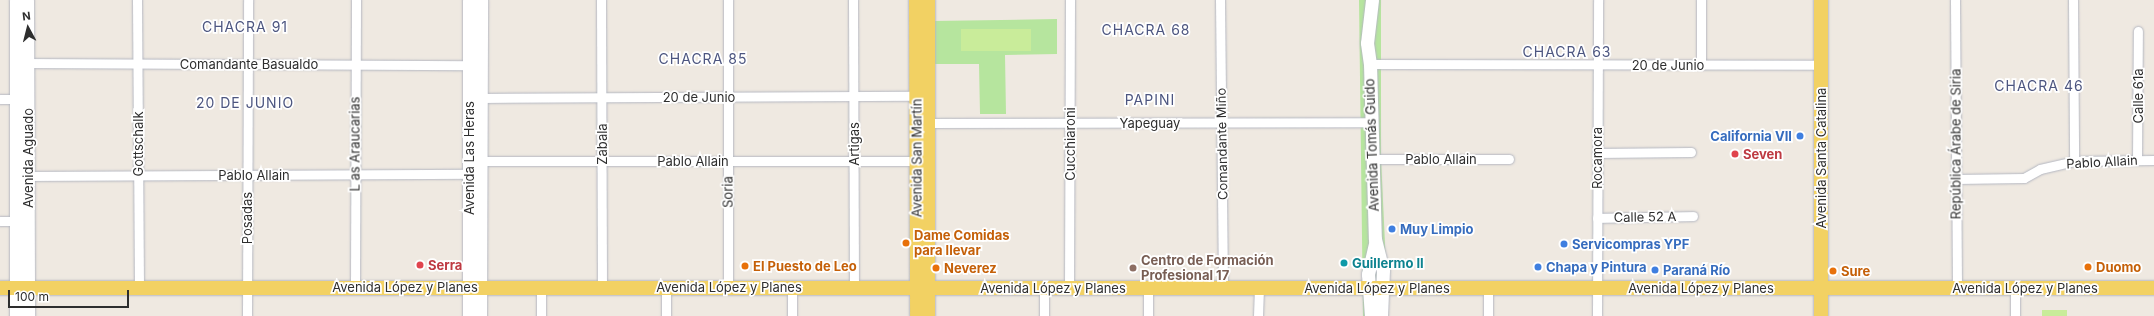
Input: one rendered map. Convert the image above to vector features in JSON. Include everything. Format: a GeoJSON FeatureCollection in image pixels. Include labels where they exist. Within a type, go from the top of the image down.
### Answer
{"type":"FeatureCollection","features":[{"type":"Feature","properties":{"kind":"main road","name":"Avenida Aguado"},"geometry":{"type":"LineString","coordinates":[[16,0],[16,99],[22,288],[28,316]]}},
{"type":"Feature","properties":{"kind":"main road","name":"Avenida Aguado"},"geometry":{"type":"LineString","coordinates":[[21,221],[28,176],[27,0]]}},
{"type":"Feature","properties":{"kind":"main road","name":"Avenida Las Heras"},"geometry":{"type":"LineString","coordinates":[[469,0],[470,65],[475,167],[475,287],[480,316]]}},
{"type":"Feature","properties":{"kind":"main road","name":"Avenida Las Heras"},"geometry":{"type":"LineString","coordinates":[[475,167],[481,98],[481,0]]}},
{"type":"Feature","properties":{"kind":"main road","name":"Avenida San Martín"},"geometry":{"type":"LineString","coordinates":[[916,0],[917,161],[923,287],[928,316]]}},
{"type":"Feature","properties":{"kind":"main road","name":"Avenida San Martín"},"geometry":{"type":"LineString","coordinates":[[917,316],[923,287],[928,124],[928,0]]}},
{"type":"Feature","properties":{"kind":"main road","name":"Avenida Tomás Guido"},"geometry":{"type":"LineString","coordinates":[[1372,0],[1370,32],[1367,43],[1370,57],[1376,239],[1383,270],[1381,316]]}},
{"type":"Feature","properties":{"kind":"main road","name":"Avenida Santa Catalina"},"geometry":{"type":"LineString","coordinates":[[1821,316],[1822,0]]}},
{"type":"Feature","properties":{"kind":"main road","name":"Avenida Tomás Guido"},"geometry":{"type":"LineString","coordinates":[[1371,316],[1368,288],[1376,239]]}},
{"type":"Feature","properties":{"kind":"main road","name":"Avenida Las Heras"},"geometry":{"type":"LineString","coordinates":[[469,316],[475,287]]}},
{"type":"Feature","properties":{"kind":"main road","name":"Avenida López y Planes"},"geometry":{"type":"LineString","coordinates":[[0,288],[2154,288]]}},
{"type":"Feature","properties":{"kind":"main road","name":"Avenida Aguado"},"geometry":{"type":"LineString","coordinates":[[16,316],[22,288]]}},
{"type":"Feature","properties":{"kind":"street","name":"Gottschalk"},"geometry":{"type":"LineString","coordinates":[[137,0],[139,288]]}},
{"type":"Feature","properties":{"kind":"street","name":"Posadas"},"geometry":{"type":"LineString","coordinates":[[247,316],[248,0]]}},
{"type":"Feature","properties":{"kind":"street","name":"L as Araucarias"},"geometry":{"type":"LineString","coordinates":[[355,288],[356,0]]}},
{"type":"Feature","properties":{"kind":"street","name":"Zabala"},"geometry":{"type":"LineString","coordinates":[[601,0],[602,287]]}},
{"type":"Feature","properties":{"kind":"street","name":"Soria"},"geometry":{"type":"LineString","coordinates":[[728,0],[728,287]]}},
{"type":"Feature","properties":{"kind":"street","name":"Artigas"},"geometry":{"type":"LineString","coordinates":[[853,0],[854,287]]}},
{"type":"Feature","properties":{"kind":"street","name":"Cucchiaroni"},"geometry":{"type":"LineString","coordinates":[[1069,287],[1070,0]]}},
{"type":"Feature","properties":{"kind":"street","name":"Comandante Miño"},"geometry":{"type":"LineString","coordinates":[[1220,0],[1223,288]]}},
{"type":"Feature","properties":{"kind":"street","name":"Rocamora"},"geometry":{"type":"LineString","coordinates":[[1597,316],[1598,0]]}},
{"type":"Feature","properties":{"kind":"street"},"geometry":{"type":"LineString","coordinates":[[1701,0],[1701,65]]}},
{"type":"Feature","properties":{"kind":"street","name":"República Árabe de Siria"},"geometry":{"type":"LineString","coordinates":[[1956,0],[1957,288]]}},
{"type":"Feature","properties":{"kind":"street"},"geometry":{"type":"LineString","coordinates":[[2074,0],[2074,161]]}},
{"type":"Feature","properties":{"kind":"street","name":"Calle 61a"},"geometry":{"type":"LineString","coordinates":[[2137,160],[2138,31]]}},
{"type":"Feature","properties":{"kind":"street","name":"20 de Junio"},"geometry":{"type":"LineString","coordinates":[[1370,57],[1598,65],[1821,65]]}},
{"type":"Feature","properties":{"kind":"street","name":"Comandante Basualdo"},"geometry":{"type":"LineString","coordinates":[[28,63],[470,65]]}},
{"type":"Feature","properties":{"kind":"street","name":"20 de Junio"},"geometry":{"type":"LineString","coordinates":[[481,98],[917,96]]}},
{"type":"Feature","properties":{"kind":"street"},"geometry":{"type":"LineString","coordinates":[[0,99],[16,99]]}},
{"type":"Feature","properties":{"kind":"street","name":"Yapeguay"},"geometry":{"type":"LineString","coordinates":[[928,124],[1371,122]]}},
{"type":"Feature","properties":{"kind":"street"},"geometry":{"type":"LineString","coordinates":[[1597,153],[1691,152]]}},
{"type":"Feature","properties":{"kind":"street","name":"Pablo Allain"},"geometry":{"type":"LineString","coordinates":[[1373,158],[1509,159]]}},
{"type":"Feature","properties":{"kind":"street","name":"Pablo Allain"},"geometry":{"type":"LineString","coordinates":[[1956,179],[2024,178],[2040,169],[2074,161],[2154,160]]}},
{"type":"Feature","properties":{"kind":"street","name":"Pablo Allain"},"geometry":{"type":"LineString","coordinates":[[28,176],[355,174],[602,161],[917,161]]}},
{"type":"Feature","properties":{"kind":"street","name":"Calle 52 A"},"geometry":{"type":"LineString","coordinates":[[1597,218],[1693,216]]}},
{"type":"Feature","properties":{"kind":"street"},"geometry":{"type":"LineString","coordinates":[[0,221],[21,221]]}},
{"type":"Feature","properties":{"kind":"street"},"geometry":{"type":"LineString","coordinates":[[541,287],[541,316]]}},
{"type":"Feature","properties":{"kind":"street"},"geometry":{"type":"LineString","coordinates":[[666,287],[666,316]]}},
{"type":"Feature","properties":{"kind":"street"},"geometry":{"type":"LineString","coordinates":[[792,287],[792,316]]}},
{"type":"Feature","properties":{"kind":"street"},"geometry":{"type":"LineString","coordinates":[[1044,288],[1044,316]]}},
{"type":"Feature","properties":{"kind":"street"},"geometry":{"type":"LineString","coordinates":[[1148,288],[1148,316]]}},
{"type":"Feature","properties":{"kind":"street"},"geometry":{"type":"LineString","coordinates":[[1258,288],[1258,316]]}},
{"type":"Feature","properties":{"kind":"street"},"geometry":{"type":"LineString","coordinates":[[1488,288],[1488,316]]}},
{"type":"Feature","properties":{"kind":"street"},"geometry":{"type":"LineString","coordinates":[[2015,288],[2015,316]]}},
{"type":"Feature","properties":{"kind":"green space"},"geometry":{"type":"Polygon","coordinates":[[[1359,0],[1381,0],[1381,158],[1387,287],[1386,316],[1363,316],[1359,0]]]}},
{"type":"Feature","properties":{"kind":"green space"},"geometry":{"type":"Polygon","coordinates":[[[1057,19],[1057,54],[1005,55],[1006,114],[980,114],[979,64],[933,64],[933,21],[1057,19]]]}},
{"type":"Feature","properties":{"kind":"green space"},"geometry":{"type":"Polygon","coordinates":[[[961,29],[1031,29],[1031,51],[961,51],[961,29]]]}},
{"type":"Feature","properties":{"kind":"green space"},"geometry":{"type":"Polygon","coordinates":[[[2042,310],[2067,310],[2067,316],[2042,316],[2042,310]]]}},
{"type":"Feature","properties":{"kind":"place","name":"California VII"},"geometry":{"type":"Point","coordinates":[1800,136]}},
{"type":"Feature","properties":{"kind":"place","name":"Seven"},"geometry":{"type":"Point","coordinates":[1735,154]}},
{"type":"Feature","properties":{"kind":"place","name":"Muy Limpio"},"geometry":{"type":"Point","coordinates":[1392,229]}},
{"type":"Feature","properties":{"kind":"place","name":"Dame Comidas para llevar"},"geometry":{"type":"Point","coordinates":[906,243]}},
{"type":"Feature","properties":{"kind":"place","name":"Servicompras YPF"},"geometry":{"type":"Point","coordinates":[1564,244]}},
{"type":"Feature","properties":{"kind":"place","name":"Guillermo II"},"geometry":{"type":"Point","coordinates":[1344,263]}},
{"type":"Feature","properties":{"kind":"place","name":"Serra"},"geometry":{"type":"Point","coordinates":[420,265]}},
{"type":"Feature","properties":{"kind":"place","name":"El Puesto de Leo"},"geometry":{"type":"Point","coordinates":[745,266]}},
{"type":"Feature","properties":{"kind":"place","name":"Chapa y Pintura"},"geometry":{"type":"Point","coordinates":[1538,267]}},
{"type":"Feature","properties":{"kind":"place","name":"Duomo"},"geometry":{"type":"Point","coordinates":[2088,267]}},
{"type":"Feature","properties":{"kind":"place","name":"Neverez"},"geometry":{"type":"Point","coordinates":[936,268]}},
{"type":"Feature","properties":{"kind":"place","name":"Centro de Formación Profesional 17"},"geometry":{"type":"Point","coordinates":[1133,268]}},
{"type":"Feature","properties":{"kind":"place","name":"Paraná Río"},"geometry":{"type":"Point","coordinates":[1655,270]}},
{"type":"Feature","properties":{"kind":"place","name":"Sure"},"geometry":{"type":"Point","coordinates":[1833,271]}},
{"type":"Feature","properties":{"kind":"district","name":"CHACRA 91"},"geometry":{"type":"Point","coordinates":[245,27]}},
{"type":"Feature","properties":{"kind":"district","name":"CHACRA 68"},"geometry":{"type":"Point","coordinates":[1146,30]}},
{"type":"Feature","properties":{"kind":"district","name":"CHACRA 63"},"geometry":{"type":"Point","coordinates":[1567,52]}},
{"type":"Feature","properties":{"kind":"district","name":"CHACRA 85"},"geometry":{"type":"Point","coordinates":[703,59]}},
{"type":"Feature","properties":{"kind":"district","name":"CHACRA 46"},"geometry":{"type":"Point","coordinates":[2039,86]}},
{"type":"Feature","properties":{"kind":"district","name":"PAPINI"},"geometry":{"type":"Point","coordinates":[1150,100]}},
{"type":"Feature","properties":{"kind":"district","name":"20 DE JUNIO"},"geometry":{"type":"Point","coordinates":[245,103]}}]}
